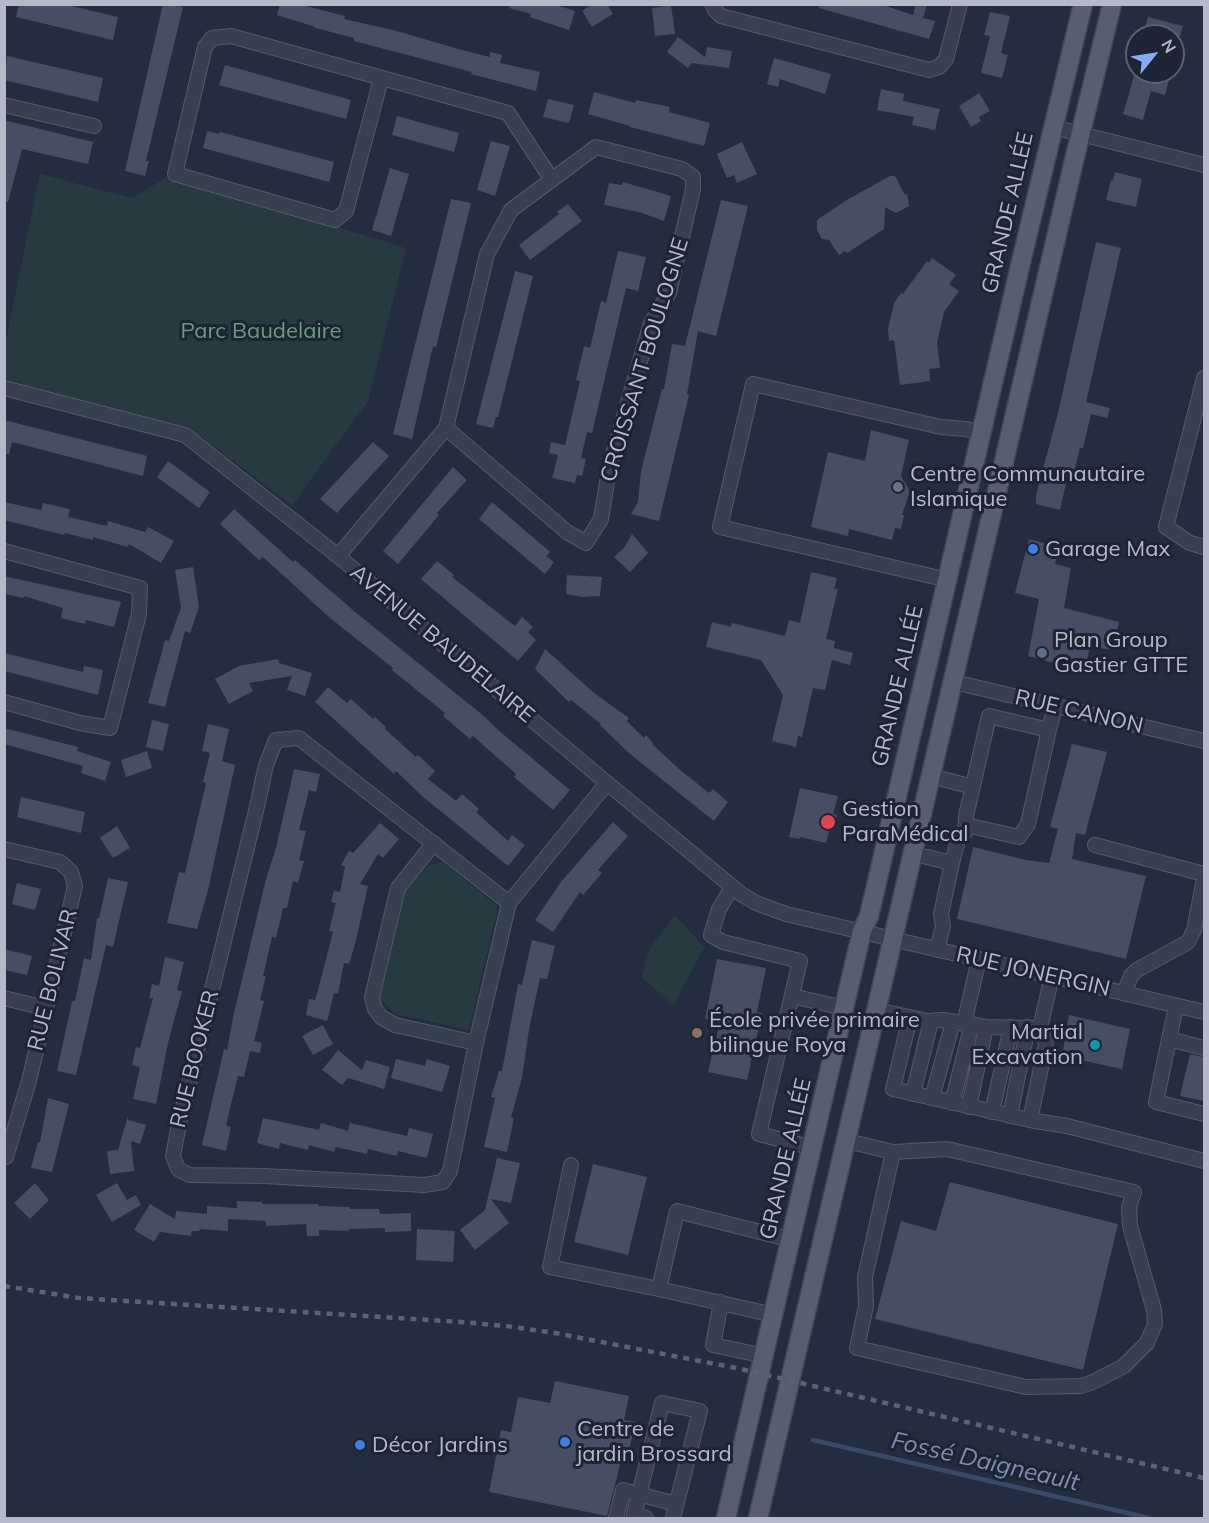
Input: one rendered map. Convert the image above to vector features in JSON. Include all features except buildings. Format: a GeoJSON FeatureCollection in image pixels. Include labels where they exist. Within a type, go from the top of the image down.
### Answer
{"type":"FeatureCollection","features":[{"type":"Feature","properties":{"kind":"main road","name":"GRANDE ALLÉE"},"geometry":{"type":"LineString","coordinates":[[726,1518],[862,931],[869,916],[878,880],[1083,4]]}},
{"type":"Feature","properties":{"kind":"main road"},"geometry":{"type":"LineString","coordinates":[[758,1518],[1112,4]]}},
{"type":"Feature","properties":{"kind":"street"},"geometry":{"type":"LineString","coordinates":[[712,4],[721,16],[929,70],[939,67],[946,59],[960,4]]}},
{"type":"Feature","properties":{"kind":"street"},"geometry":{"type":"LineString","coordinates":[[381,79],[346,211],[334,220],[175,174],[205,47],[212,38],[231,36],[508,113],[552,180]]}},
{"type":"Feature","properties":{"kind":"street"},"geometry":{"type":"LineString","coordinates":[[4,105],[94,126]]}},
{"type":"Feature","properties":{"kind":"street"},"geometry":{"type":"LineString","coordinates":[[1053,127],[1204,165]]}},
{"type":"Feature","properties":{"kind":"street","name":"CROISSANT BOULOGNE"},"geometry":{"type":"LineString","coordinates":[[338,556],[446,428],[487,254],[511,210],[596,147],[682,169],[693,177],[693,189],[669,293],[651,323],[610,465],[601,519],[586,543],[567,532],[446,428]]}},
{"type":"Feature","properties":{"kind":"street"},"geometry":{"type":"LineString","coordinates":[[1204,378],[1166,527],[1190,543],[1204,547]]}},
{"type":"Feature","properties":{"kind":"street"},"geometry":{"type":"LineString","coordinates":[[948,580],[720,527],[753,384],[941,427],[981,433]]}},
{"type":"Feature","properties":{"kind":"street","name":"AVENUE BAUDELAIRE"},"geometry":{"type":"LineString","coordinates":[[4,388],[185,435],[338,556],[748,899],[771,910],[862,931]]}},
{"type":"Feature","properties":{"kind":"street"},"geometry":{"type":"LineString","coordinates":[[4,551],[140,588],[139,615],[110,728],[80,723],[4,702]]}},
{"type":"Feature","properties":{"kind":"street","name":"RUE CANON"},"geometry":{"type":"LineString","coordinates":[[954,682],[1204,741]]}},
{"type":"Feature","properties":{"kind":"street"},"geometry":{"type":"LineString","coordinates":[[966,825],[1018,837],[1028,824],[1055,706]]}},
{"type":"Feature","properties":{"kind":"street"},"geometry":{"type":"LineString","coordinates":[[938,950],[943,926],[941,914],[952,863],[959,837],[966,825],[989,716],[1049,730]]}},
{"type":"Feature","properties":{"kind":"street","name":"RUE BOOKER"},"geometry":{"type":"LineString","coordinates":[[509,903],[299,738],[276,740],[266,765],[180,1119],[173,1156],[178,1169],[189,1175],[275,1176],[424,1185],[442,1182],[450,1171],[476,1043],[509,903],[607,783]]}},
{"type":"Feature","properties":{"kind":"street"},"geometry":{"type":"LineString","coordinates":[[931,776],[973,787]]}},
{"type":"Feature","properties":{"kind":"street"},"geometry":{"type":"LineString","coordinates":[[434,843],[398,888],[372,997],[375,1009],[381,1017],[395,1025],[476,1043]]}},
{"type":"Feature","properties":{"kind":"street"},"geometry":{"type":"LineString","coordinates":[[1095,845],[1204,874]]}},
{"type":"Feature","properties":{"kind":"street","name":"RUE BOLIVAR"},"geometry":{"type":"LineString","coordinates":[[4,849],[60,862],[71,872],[75,886],[29,1082],[5,1156]]}},
{"type":"Feature","properties":{"kind":"street"},"geometry":{"type":"LineString","coordinates":[[914,854],[952,863]]}},
{"type":"Feature","properties":{"kind":"street"},"geometry":{"type":"LineString","coordinates":[[1124,993],[1131,976],[1137,970],[1188,942],[1194,930],[1204,879]]}},
{"type":"Feature","properties":{"kind":"street"},"geometry":{"type":"LineString","coordinates":[[732,887],[718,909],[711,935],[723,942],[800,961],[759,1134],[813,1148]]}},
{"type":"Feature","properties":{"kind":"street","name":"RUE JONERGIN"},"geometry":{"type":"LineString","coordinates":[[862,931],[1204,1012]]}},
{"type":"Feature","properties":{"kind":"street"},"geometry":{"type":"LineString","coordinates":[[952,1103],[963,1023],[979,959]]}},
{"type":"Feature","properties":{"kind":"street"},"geometry":{"type":"LineString","coordinates":[[1010,1116],[1034,1027],[1052,976]]}},
{"type":"Feature","properties":{"kind":"street"},"geometry":{"type":"LineString","coordinates":[[792,996],[844,1008]]}},
{"type":"Feature","properties":{"kind":"street"},"geometry":{"type":"LineString","coordinates":[[4,998],[45,1008]]}},
{"type":"Feature","properties":{"kind":"street"},"geometry":{"type":"LineString","coordinates":[[1176,1006],[1156,1102],[1204,1114]]}},
{"type":"Feature","properties":{"kind":"street"},"geometry":{"type":"LineString","coordinates":[[877,1010],[931,1021],[987,1027],[1034,1027]]}},
{"type":"Feature","properties":{"kind":"street"},"geometry":{"type":"LineString","coordinates":[[910,1017],[893,1089],[1010,1116],[1067,1126],[1204,1161]]}},
{"type":"Feature","properties":{"kind":"street"},"geometry":{"type":"LineString","coordinates":[[913,1094],[931,1021]]}},
{"type":"Feature","properties":{"kind":"street"},"geometry":{"type":"LineString","coordinates":[[932,1098],[963,1023]]}},
{"type":"Feature","properties":{"kind":"street"},"geometry":{"type":"LineString","coordinates":[[969,1107],[987,1027]]}},
{"type":"Feature","properties":{"kind":"street"},"geometry":{"type":"LineString","coordinates":[[992,1112],[1011,1027]]}},
{"type":"Feature","properties":{"kind":"street"},"geometry":{"type":"LineString","coordinates":[[1030,1120],[1046,1044],[1034,1027]]}},
{"type":"Feature","properties":{"kind":"street"},"geometry":{"type":"LineString","coordinates":[[1169,1039],[1204,1048]]}},
{"type":"Feature","properties":{"kind":"street"},"geometry":{"type":"LineString","coordinates":[[847,1141],[893,1152],[947,1149],[1134,1192],[1129,1207],[1130,1226],[1151,1301],[1155,1324],[1147,1343],[1124,1366],[1093,1382],[1081,1386],[1026,1387],[857,1348],[866,1306],[865,1277],[893,1152]]}},
{"type":"Feature","properties":{"kind":"street"},"geometry":{"type":"LineString","coordinates":[[571,1165],[550,1267],[659,1288],[774,1315]]}},
{"type":"Feature","properties":{"kind":"street"},"geometry":{"type":"LineString","coordinates":[[659,1288],[677,1211],[792,1240]]}},
{"type":"Feature","properties":{"kind":"street"},"geometry":{"type":"LineString","coordinates":[[721,1302],[713,1345],[765,1356]]}},
{"type":"Feature","properties":{"kind":"street"},"geometry":{"type":"LineString","coordinates":[[640,1517],[639,1494],[662,1403],[700,1411],[673,1518]]}},
{"type":"Feature","properties":{"kind":"street"},"geometry":{"type":"LineString","coordinates":[[616,1518],[623,1490],[676,1504]]}},
{"type":"Feature","properties":{"kind":"green space","name":"Parc Baudelaire"},"geometry":{"type":"Polygon","coordinates":[[[40,174],[132,198],[169,176],[406,248],[368,401],[292,505],[188,427],[5,384],[5,344],[40,174]]]}},
{"type":"Feature","properties":{"kind":"green space"},"geometry":{"type":"Polygon","coordinates":[[[443,862],[498,907],[469,1030],[395,1014],[380,997],[406,890],[428,865],[443,862]]]}},
{"type":"Feature","properties":{"kind":"green space"},"geometry":{"type":"Polygon","coordinates":[[[675,915],[704,947],[674,1005],[642,978],[649,950],[675,915]]]}},
{"type":"Feature","properties":{"kind":"waterway","name":"Fossé Daigneault"},"geometry":{"type":"LineString","coordinates":[[813,1440],[1149,1518]]}},
{"type":"Feature","properties":{"kind":"railway"},"geometry":{"type":"LineString","coordinates":[[4,1286],[79,1298],[461,1322],[555,1333],[741,1369],[1204,1478]]}},
{"type":"Feature","properties":{"kind":"place","name":"Centre Communautaire Islamique"},"geometry":{"type":"Point","coordinates":[898,487]}},
{"type":"Feature","properties":{"kind":"place","name":"Garage Max"},"geometry":{"type":"Point","coordinates":[1033,549]}},
{"type":"Feature","properties":{"kind":"place","name":"Plan Group Gastier GTTE"},"geometry":{"type":"Point","coordinates":[1042,653]}},
{"type":"Feature","properties":{"kind":"place","name":"Gestion ParaMédical"},"geometry":{"type":"Point","coordinates":[828,822]}},
{"type":"Feature","properties":{"kind":"place","name":"École privée primaire bilingue Roya"},"geometry":{"type":"Point","coordinates":[697,1033]}},
{"type":"Feature","properties":{"kind":"place","name":"Martial Excavation"},"geometry":{"type":"Point","coordinates":[1095,1045]}},
{"type":"Feature","properties":{"kind":"place","name":"Centre de jardin Brossard"},"geometry":{"type":"Point","coordinates":[565,1442]}},
{"type":"Feature","properties":{"kind":"place","name":"Décor Jardins"},"geometry":{"type":"Point","coordinates":[360,1445]}}]}
